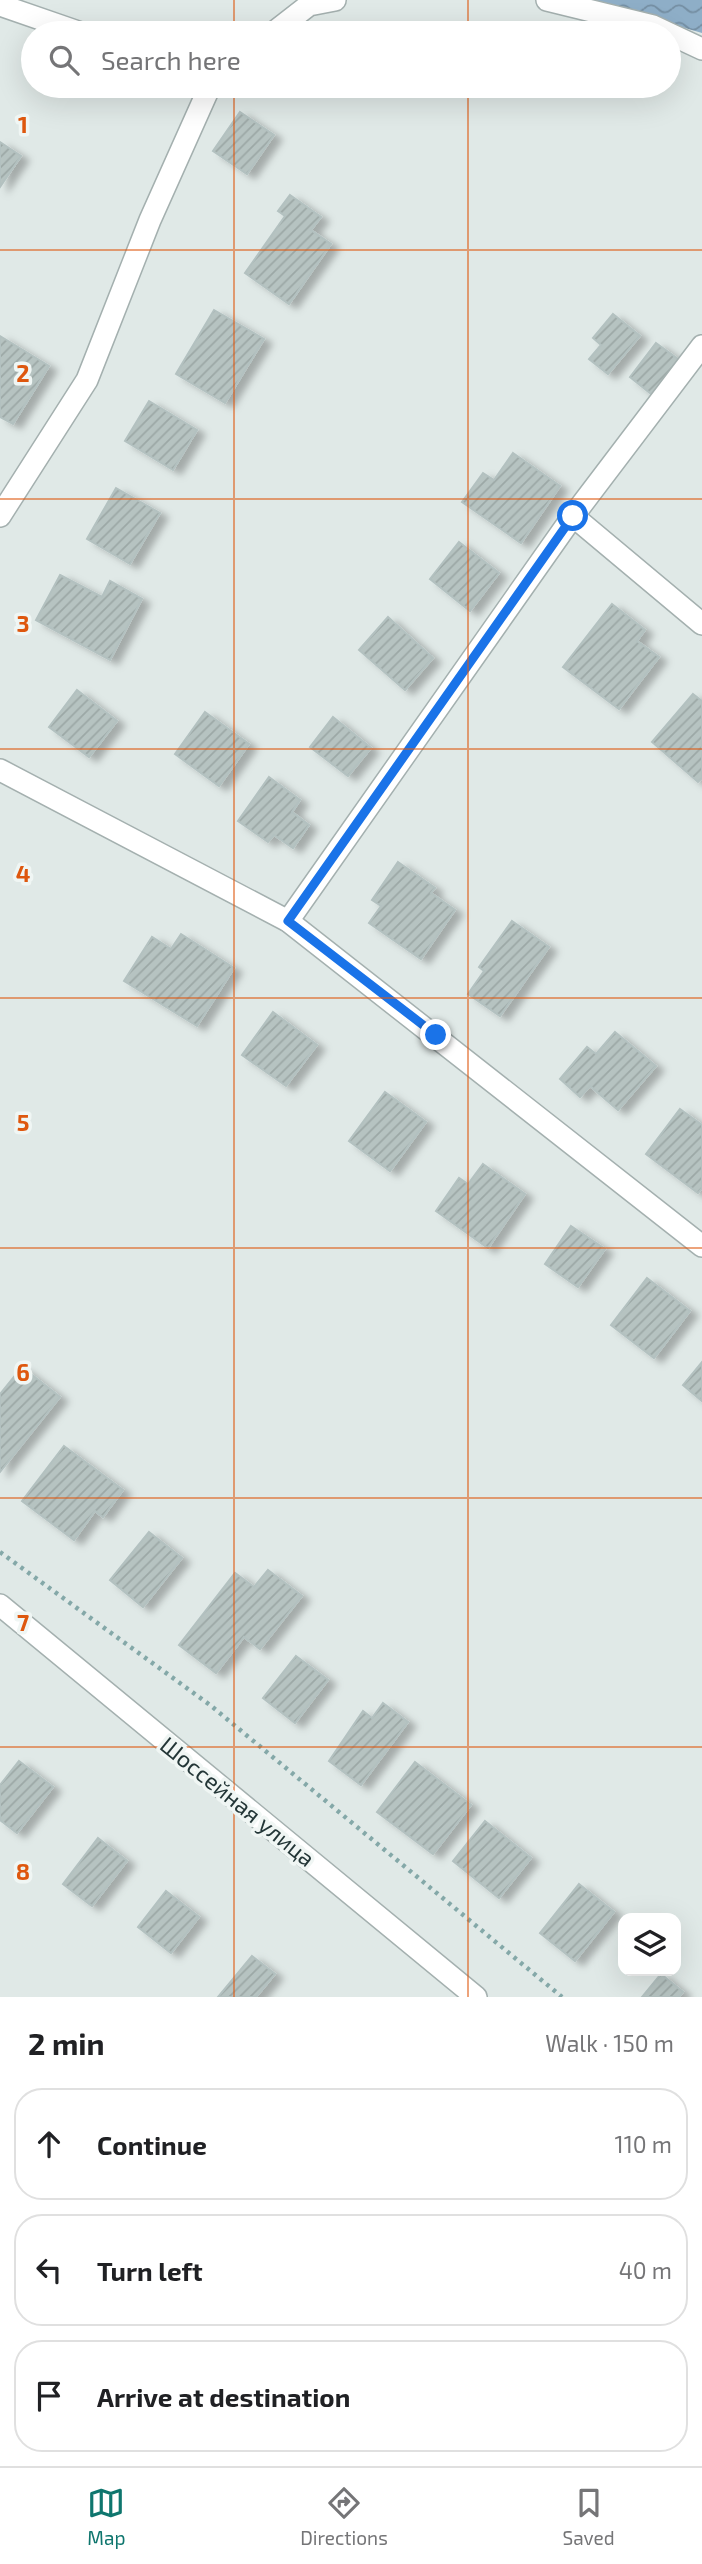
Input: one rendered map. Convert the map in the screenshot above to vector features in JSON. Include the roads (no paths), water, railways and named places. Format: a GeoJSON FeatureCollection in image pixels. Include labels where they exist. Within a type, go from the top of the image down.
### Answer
{"type":"FeatureCollection","features":[{"type":"Feature","properties":{"kind":"street"},"geometry":{"type":"LineString","coordinates":[[288,21],[309,5],[335,0]]}},
{"type":"Feature","properties":{"kind":"street"},"geometry":{"type":"LineString","coordinates":[[547,0],[633,21]]}},
{"type":"Feature","properties":{"kind":"street"},"geometry":{"type":"LineString","coordinates":[[0,5],[46,21]]}},
{"type":"Feature","properties":{"kind":"street"},"geometry":{"type":"LineString","coordinates":[[681,39],[702,49]]}},
{"type":"Feature","properties":{"kind":"street"},"geometry":{"type":"LineString","coordinates":[[0,516],[87,380],[150,220],[205,98]]}},
{"type":"Feature","properties":{"kind":"street"},"geometry":{"type":"LineString","coordinates":[[288,921],[573,516],[702,346]]}},
{"type":"Feature","properties":{"kind":"street"},"geometry":{"type":"LineString","coordinates":[[573,516],[702,624]]}},
{"type":"Feature","properties":{"kind":"street"},"geometry":{"type":"LineString","coordinates":[[0,770],[288,921],[702,1246]]}},
{"type":"Feature","properties":{"kind":"street","name":"Шоссейная улица"},"geometry":{"type":"LineString","coordinates":[[0,1605],[475,1997]]}},
{"type":"Feature","properties":{"kind":"water"},"geometry":{"type":"Polygon","coordinates":[[[589,0],[702,0],[702,33],[681,27],[681,21],[661,21],[589,0]]]}}]}
